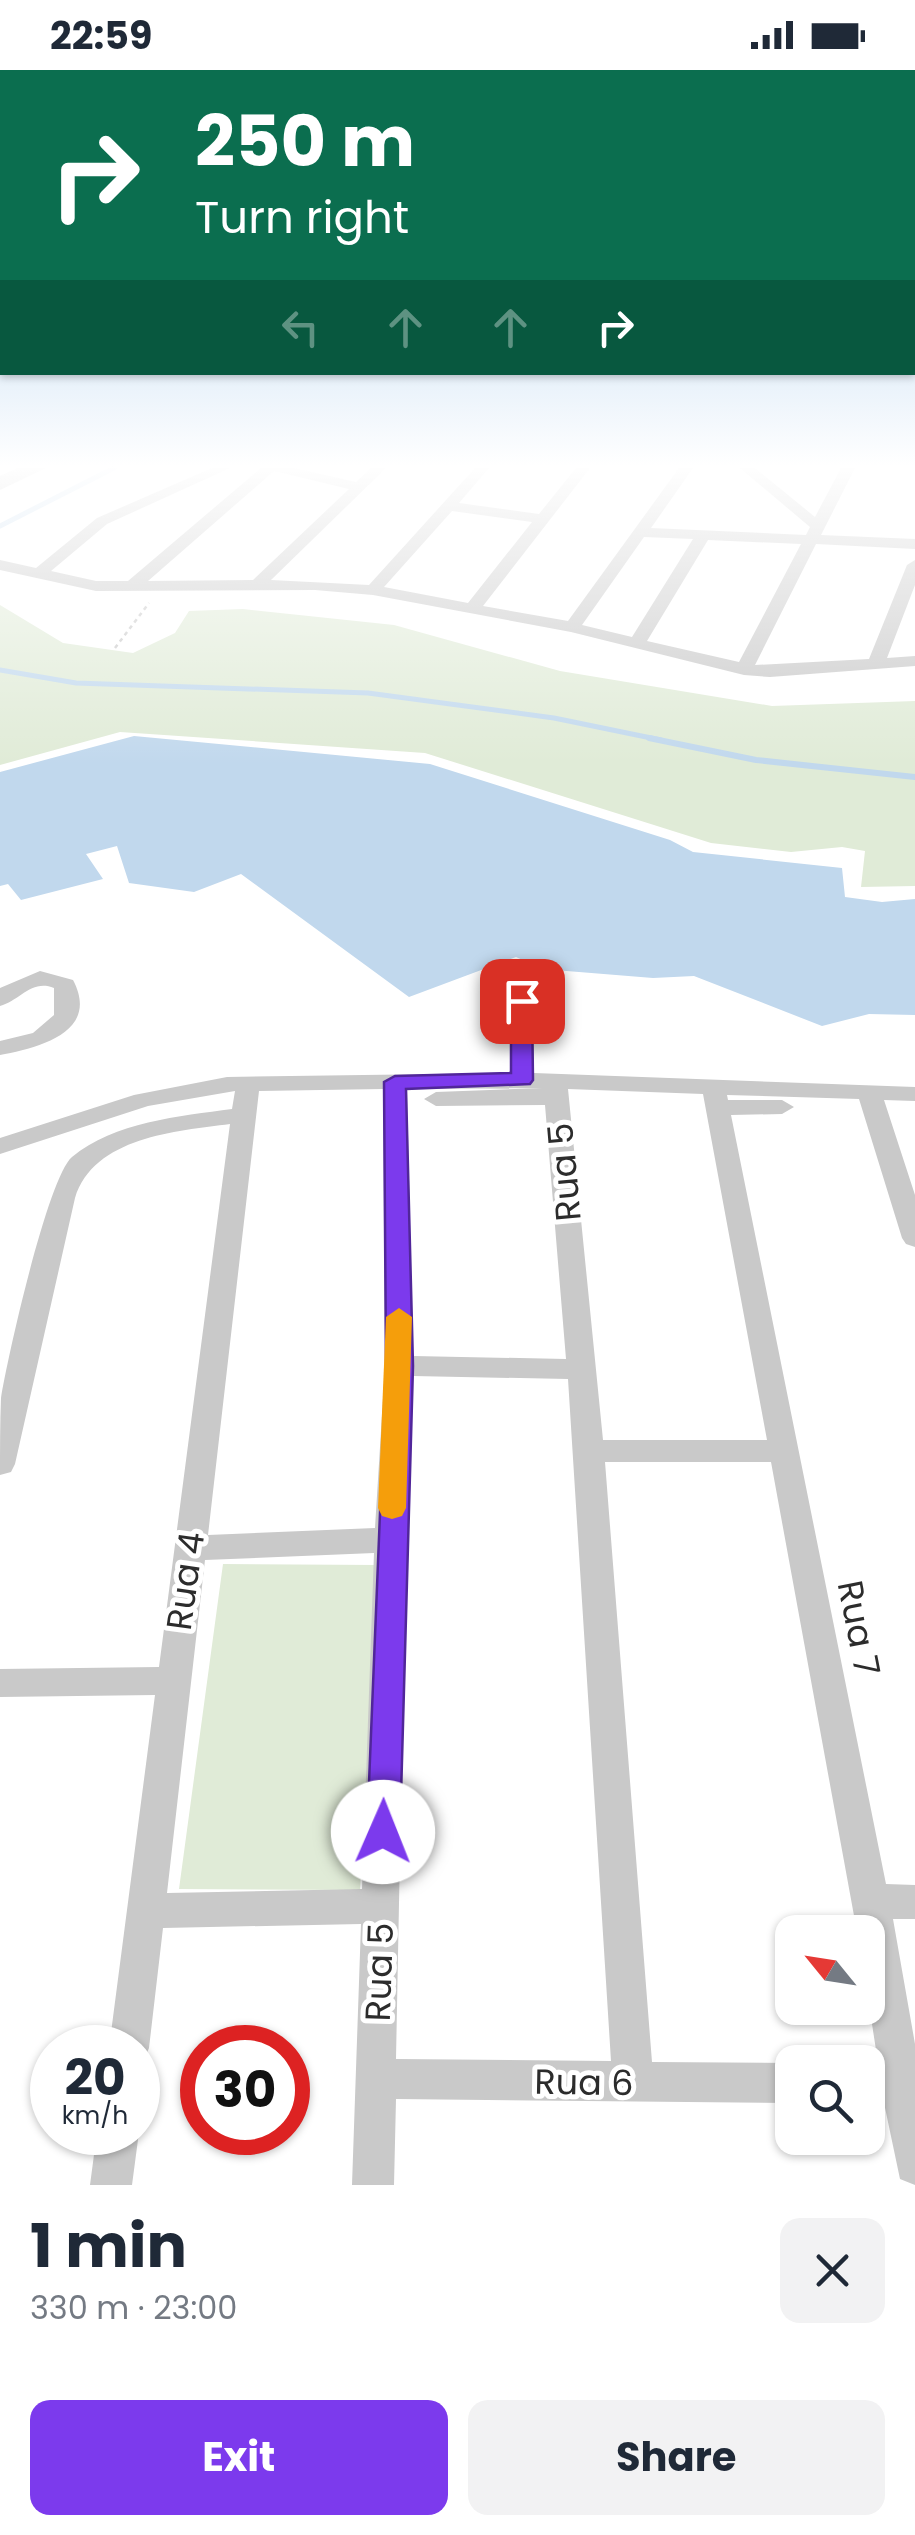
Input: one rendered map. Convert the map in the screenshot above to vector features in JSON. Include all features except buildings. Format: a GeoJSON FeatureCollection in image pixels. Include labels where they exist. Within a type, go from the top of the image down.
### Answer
{"type":"FeatureCollection","features":[{"type":"Feature","properties":{"kind":"street"},"geometry":{"type":"LineString","coordinates":[[7,567],[86,584],[131,587],[315,585],[373,590],[572,627],[744,670],[802,672],[915,660]]}},
{"type":"Feature","properties":{"kind":"street"},"geometry":{"type":"LineString","coordinates":[[38,574],[46,567]]}},
{"type":"Feature","properties":{"kind":"street"},"geometry":{"type":"LineString","coordinates":[[131,587],[155,567]]}},
{"type":"Feature","properties":{"kind":"street"},"geometry":{"type":"LineString","coordinates":[[256,586],[276,567]]}},
{"type":"Feature","properties":{"kind":"street"},"geometry":{"type":"LineString","coordinates":[[373,590],[394,567]]}},
{"type":"Feature","properties":{"kind":"street"},"geometry":{"type":"LineString","coordinates":[[472,609],[505,567]]}},
{"type":"Feature","properties":{"kind":"street"},"geometry":{"type":"LineString","coordinates":[[572,627],[615,567]]}},
{"type":"Feature","properties":{"kind":"street"},"geometry":{"type":"LineString","coordinates":[[637,643],[684,567]]}},
{"type":"Feature","properties":{"kind":"street"},"geometry":{"type":"LineString","coordinates":[[744,670],[799,567]]}},
{"type":"Feature","properties":{"kind":"street"},"geometry":{"type":"LineString","coordinates":[[876,664],[914,567]]}},
{"type":"Feature","properties":{"kind":"street"},"geometry":{"type":"LineString","coordinates":[[0,999],[26,981],[53,978],[65,985],[69,1009],[65,1020],[52,1032],[0,1048]]}},
{"type":"Feature","properties":{"kind":"street"},"geometry":{"type":"LineString","coordinates":[[522,1001],[522,1080]]}},
{"type":"Feature","properties":{"kind":"street"},"geometry":{"type":"LineString","coordinates":[[0,1146],[172,1092],[245,1099],[522,1080],[556,1089],[716,1098],[872,1100],[915,1094]]}},
{"type":"Feature","properties":{"kind":"street","name":"Rua 5"},"geometry":{"type":"LineString","coordinates":[[373,2185],[390,1540],[400,1366],[396,1091],[556,1089],[589,1451],[633,2083]]}},
{"type":"Feature","properties":{"kind":"street","name":"Rua 7"},"geometry":{"type":"LineString","coordinates":[[716,1098],[871,1901],[882,2045]]}},
{"type":"Feature","properties":{"kind":"street"},"geometry":{"type":"LineString","coordinates":[[0,1464],[62,1198],[74,1168],[111,1145],[196,1122],[245,1099]]}},
{"type":"Feature","properties":{"kind":"street","name":"Rua 4"},"geometry":{"type":"LineString","coordinates":[[132,2025],[245,1099]]}},
{"type":"Feature","properties":{"kind":"street"},"geometry":{"type":"LineString","coordinates":[[872,1100],[915,1238]]}},
{"type":"Feature","properties":{"kind":"street"},"geometry":{"type":"LineString","coordinates":[[400,1366],[581,1368]]}},
{"type":"Feature","properties":{"kind":"street"},"geometry":{"type":"LineString","coordinates":[[589,1451],[784,1451]]}},
{"type":"Feature","properties":{"kind":"street"},"geometry":{"type":"LineString","coordinates":[[190,1548],[390,1540]]}},
{"type":"Feature","properties":{"kind":"street"},"geometry":{"type":"LineString","coordinates":[[0,1683],[172,1682]]}},
{"type":"Feature","properties":{"kind":"street"},"geometry":{"type":"LineString","coordinates":[[871,1901],[915,1902]]}},
{"type":"Feature","properties":{"kind":"street"},"geometry":{"type":"LineString","coordinates":[[147,1911],[382,1906]]}},
{"type":"Feature","properties":{"kind":"street","name":"Rua 6"},"geometry":{"type":"LineString","coordinates":[[376,2080],[775,2083]]}},
{"type":"Feature","properties":{"kind":"street","name":"Rua 7"},"geometry":{"type":"LineString","coordinates":[[885,2083],[915,2164]]}},
{"type":"Feature","properties":{"kind":"street"},"geometry":{"type":"LineString","coordinates":[[111,2185],[115,2155]]}},
{"type":"Feature","properties":{"kind":"path"},"geometry":{"type":"LineString","coordinates":[[115,648],[160,587]]}},
{"type":"Feature","properties":{"kind":"green space"},"geometry":{"type":"Polygon","coordinates":[[[0,605],[63,643],[133,653],[175,633],[189,611],[243,609],[394,625],[560,671],[772,706],[915,701],[915,886],[861,887],[865,851],[842,847],[791,852],[711,843],[425,753],[120,732],[0,765],[0,605]]]}},
{"type":"Feature","properties":{"kind":"green space"},"geometry":{"type":"Polygon","coordinates":[[[223,1564],[378,1565],[360,1890],[179,1889],[223,1564]]]}},
{"type":"Feature","properties":{"kind":"water"},"geometry":{"type":"Polygon","coordinates":[[[134,736],[430,764],[670,840],[693,852],[842,868],[845,897],[882,902],[915,899],[915,1015],[869,1014],[822,1026],[694,976],[653,978],[542,969],[516,957],[409,997],[241,874],[194,892],[129,883],[117,846],[86,854],[103,879],[21,900],[8,884],[0,886],[0,772],[134,736]]]}},
{"type":"Feature","properties":{"kind":"waterway"},"geometry":{"type":"LineString","coordinates":[[0,670],[76,683],[368,693],[554,718],[661,740]]}},
{"type":"Feature","properties":{"kind":"waterway"},"geometry":{"type":"LineString","coordinates":[[649,738],[756,760],[915,777]]}},
{"type":"Feature","properties":{"kind":"slow traffic"},"geometry":{"type":"LineString","coordinates":[[392,1508],[399,1317]]}},
{"type":"Feature","properties":{"kind":"route"},"geometry":{"type":"LineString","coordinates":[[383,1832],[390,1540],[400,1366],[395,1082],[522,1080],[522,1001]]}}]}
